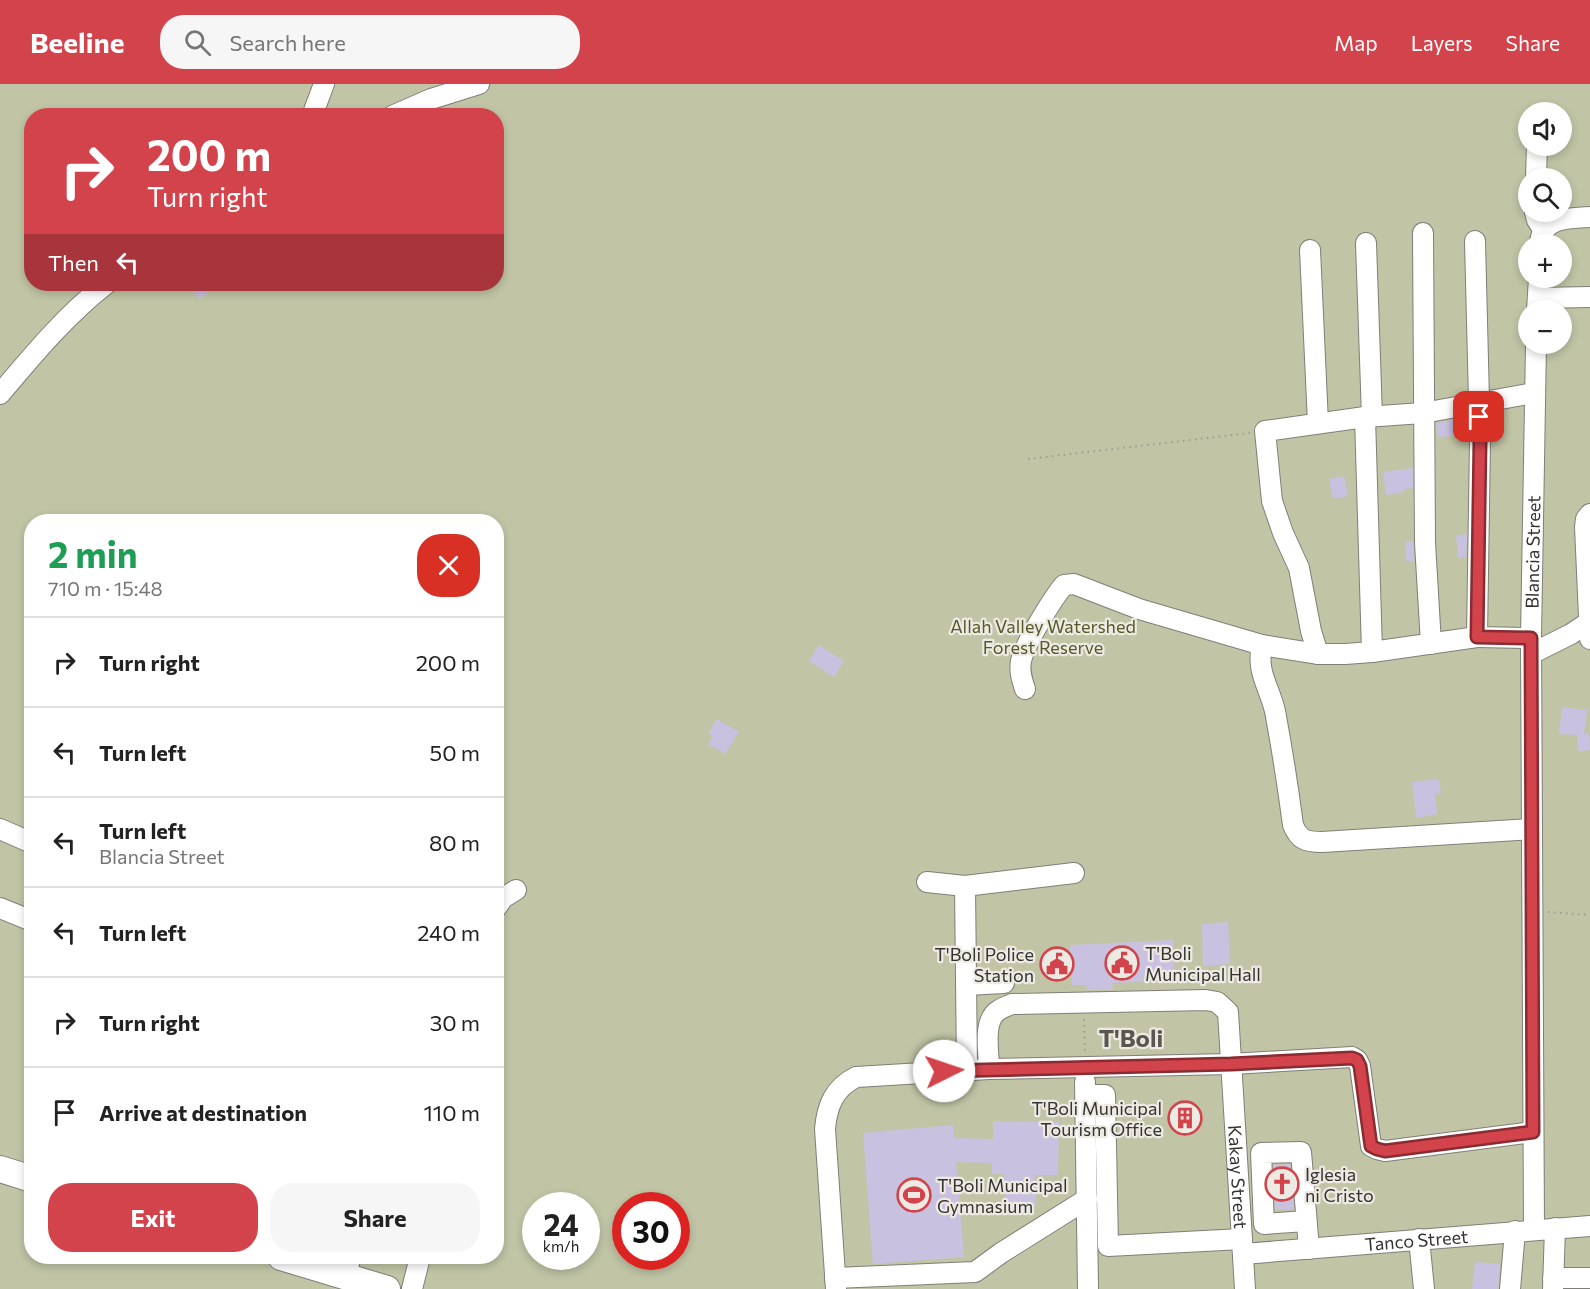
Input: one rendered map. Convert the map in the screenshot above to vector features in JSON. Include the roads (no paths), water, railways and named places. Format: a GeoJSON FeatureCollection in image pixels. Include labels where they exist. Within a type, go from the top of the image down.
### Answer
{"type":"FeatureCollection","features":[{"type":"Feature","properties":{"kind":"main road"},"geometry":{"type":"LineString","coordinates":[[0,1169],[24,1176]]}},
{"type":"Feature","properties":{"kind":"main road"},"geometry":{"type":"LineString","coordinates":[[328,1264],[348,1267],[387,1289]]}},
{"type":"Feature","properties":{"kind":"street"},"geometry":{"type":"LineString","coordinates":[[315,108],[324,84]]}},
{"type":"Feature","properties":{"kind":"street"},"geometry":{"type":"LineString","coordinates":[[410,108],[479,84]]}},
{"type":"Feature","properties":{"kind":"street"},"geometry":{"type":"LineString","coordinates":[[1544,234],[1549,225],[1563,218],[1590,217]]}},
{"type":"Feature","properties":{"kind":"street"},"geometry":{"type":"LineString","coordinates":[[1423,233],[1425,560],[1431,644]]}},
{"type":"Feature","properties":{"kind":"street"},"geometry":{"type":"LineString","coordinates":[[1475,241],[1480,441],[1477,637]]}},
{"type":"Feature","properties":{"kind":"street"},"geometry":{"type":"LineString","coordinates":[[1366,243],[1372,652]]}},
{"type":"Feature","properties":{"kind":"street"},"geometry":{"type":"LineString","coordinates":[[1310,250],[1318,423]]}},
{"type":"Feature","properties":{"kind":"street"},"geometry":{"type":"LineString","coordinates":[[0,393],[31,357],[86,299],[97,291]]}},
{"type":"Feature","properties":{"kind":"street"},"geometry":{"type":"LineString","coordinates":[[1568,300],[1590,297]]}},
{"type":"Feature","properties":{"kind":"street","name":"Blancia Street"},"geometry":{"type":"LineString","coordinates":[[1510,1289],[1524,1230],[1533,1132],[1531,646],[1536,354]]}},
{"type":"Feature","properties":{"kind":"street"},"geometry":{"type":"LineString","coordinates":[[1318,654],[1311,631],[1299,568],[1272,501],[1265,431],[1423,412],[1534,393]]}},
{"type":"Feature","properties":{"kind":"street"},"geometry":{"type":"LineString","coordinates":[[1025,689],[1020,674],[1021,660],[1032,636],[1064,585],[1074,584],[1139,609],[1262,645],[1318,654],[1372,652],[1477,637],[1531,646],[1590,630],[1585,527],[1586,519],[1590,514]]}},
{"type":"Feature","properties":{"kind":"street"},"geometry":{"type":"LineString","coordinates":[[1262,645],[1260,668],[1273,706],[1287,776],[1293,825],[1297,835],[1303,840],[1322,842],[1532,829]]}},
{"type":"Feature","properties":{"kind":"street"},"geometry":{"type":"LineString","coordinates":[[0,829],[24,840]]}},
{"type":"Feature","properties":{"kind":"street"},"geometry":{"type":"LineString","coordinates":[[927,882],[965,886],[1074,873]]}},
{"type":"Feature","properties":{"kind":"street"},"geometry":{"type":"LineString","coordinates":[[965,886],[967,1070]]}},
{"type":"Feature","properties":{"kind":"street"},"geometry":{"type":"LineString","coordinates":[[504,897],[516,890]]}},
{"type":"Feature","properties":{"kind":"street"},"geometry":{"type":"LineString","coordinates":[[0,908],[24,918]]}},
{"type":"Feature","properties":{"kind":"street"},"geometry":{"type":"LineString","coordinates":[[966,985],[1004,983]]}},
{"type":"Feature","properties":{"kind":"street","name":"Kakay Street"},"geometry":{"type":"LineString","coordinates":[[989,1069],[988,1029],[992,1016],[999,1009],[1012,1005],[1206,1000],[1217,1002],[1228,1012],[1245,1289]]}},
{"type":"Feature","properties":{"kind":"street"},"geometry":{"type":"LineString","coordinates":[[1087,1199],[975,1272],[836,1283],[825,1129],[829,1105],[836,1092],[846,1082],[856,1077],[989,1069],[1231,1064],[1352,1058],[1357,1060],[1360,1066],[1371,1146],[1377,1149],[1385,1151],[1533,1132]]}},
{"type":"Feature","properties":{"kind":"street"},"geometry":{"type":"LineString","coordinates":[[1085,1067],[1088,1289]]}},
{"type":"Feature","properties":{"kind":"street","name":"Tanco Street"},"geometry":{"type":"LineString","coordinates":[[1086,1095],[1105,1095],[1108,1246],[1309,1249],[1590,1226]]}},
{"type":"Feature","properties":{"kind":"street"},"geometry":{"type":"LineString","coordinates":[[1306,1221],[1309,1249]]}},
{"type":"Feature","properties":{"kind":"street"},"geometry":{"type":"LineString","coordinates":[[1555,1228],[1553,1283],[1590,1278]]}},
{"type":"Feature","properties":{"kind":"street"},"geometry":{"type":"LineString","coordinates":[[1419,1239],[1424,1289]]}},
{"type":"Feature","properties":{"kind":"street"},"geometry":{"type":"LineString","coordinates":[[412,1289],[418,1264]]}},
{"type":"Feature","properties":{"kind":"place","name":"T'Boli Municipal Hall"},"geometry":{"type":"Point","coordinates":[1122,963]}},
{"type":"Feature","properties":{"kind":"place","name":"T'Boli Police Station"},"geometry":{"type":"Point","coordinates":[1057,964]}},
{"type":"Feature","properties":{"kind":"place","name":"T'Boli Municipal Tourism Office"},"geometry":{"type":"Point","coordinates":[1185,1118]}},
{"type":"Feature","properties":{"kind":"place","name":"Iglesia ni Cristo"},"geometry":{"type":"Point","coordinates":[1282,1184]}},
{"type":"Feature","properties":{"kind":"place","name":"T'Boli Municipal Gymnasium"},"geometry":{"type":"Point","coordinates":[914,1195]}},
{"type":"Feature","properties":{"kind":"district","name":"T'Boli"},"geometry":{"type":"Point","coordinates":[1131,1037]}},
{"type":"Feature","properties":{"kind":"park label","name":"Allah Valley Watershed Forest Reserve"},"geometry":{"type":"Point","coordinates":[1043,636]}}]}
